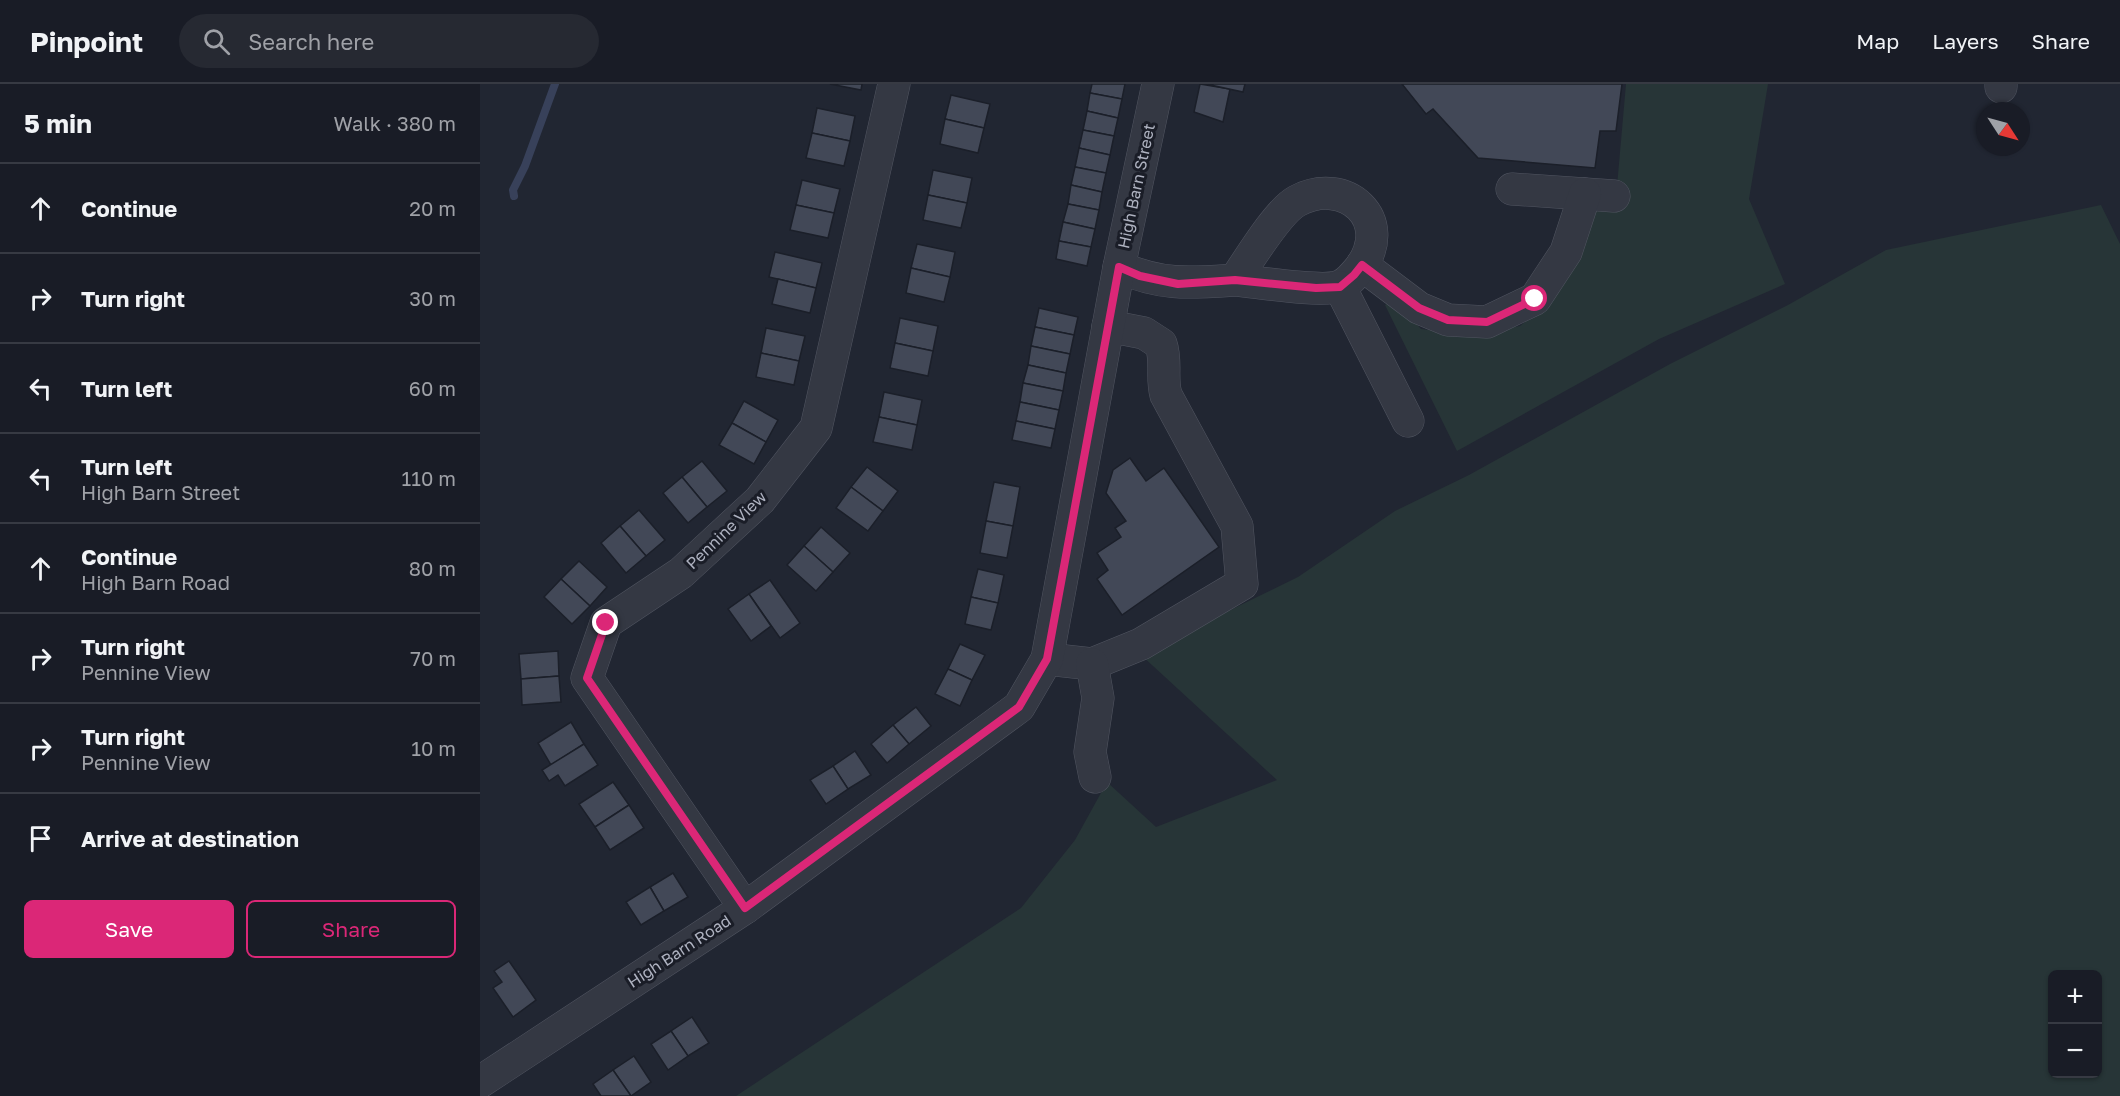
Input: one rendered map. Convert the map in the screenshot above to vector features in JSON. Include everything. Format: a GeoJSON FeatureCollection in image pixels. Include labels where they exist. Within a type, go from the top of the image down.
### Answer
{"type":"FeatureCollection","features":[{"type":"Feature","properties":{"kind":"street","name":"Pennine View"},"geometry":{"type":"LineString","coordinates":[[745,908],[587,678],[606,623],[681,573],[699,557],[760,500],[816,428],[894,84]]}},
{"type":"Feature","properties":{"kind":"street","name":"High Barn Street"},"geometry":{"type":"LineString","coordinates":[[1019,707],[1047,659],[1119,267],[1158,84]]}},
{"type":"Feature","properties":{"kind":"street"},"geometry":{"type":"LineString","coordinates":[[1362,265],[1419,308],[1448,320],[1487,322],[1535,299],[1600,195],[1512,189]]}},
{"type":"Feature","properties":{"kind":"street"},"geometry":{"type":"LineString","coordinates":[[1119,267],[1140,276],[1178,284],[1235,280],[1316,288],[1340,287],[1354,275],[1367,258],[1374,234],[1365,211],[1343,194],[1324,192],[1295,202],[1269,231],[1235,280]]}},
{"type":"Feature","properties":{"kind":"street"},"geometry":{"type":"LineString","coordinates":[[1340,287],[1408,421]]}},
{"type":"Feature","properties":{"kind":"street"},"geometry":{"type":"LineString","coordinates":[[1047,659],[1092,664],[1141,644],[1242,584],[1237,526],[1166,396],[1162,381],[1165,363],[1161,345],[1144,333],[1108,326]]}},
{"type":"Feature","properties":{"kind":"street"},"geometry":{"type":"LineString","coordinates":[[1092,664],[1098,698],[1090,752],[1095,777]]}},
{"type":"Feature","properties":{"kind":"street","name":"High Barn Road"},"geometry":{"type":"LineString","coordinates":[[480,1082],[745,908],[1019,707]]}},
{"type":"Feature","properties":{"kind":"shaded area"},"geometry":{"type":"Polygon","coordinates":[[[1626,84],[1768,84],[1749,199],[1785,284],[1659,339],[1457,451],[1385,305],[1394,299],[1421,329],[1469,335],[1520,326],[1550,301],[1593,212],[1615,209],[1626,84]]]}},
{"type":"Feature","properties":{"kind":"shaded area"},"geometry":{"type":"Polygon","coordinates":[[[2101,205],[2120,244],[2120,1096],[736,1096],[1021,908],[1075,840],[1107,782],[1156,827],[1277,780],[1140,654],[1298,577],[1395,511],[1469,475],[1670,364],[1788,305],[1886,250],[2101,205]]]}},
{"type":"Feature","properties":{"kind":"building"},"geometry":{"type":"Polygon","coordinates":[[[830,84],[862,84],[861,90],[830,84]]]}},
{"type":"Feature","properties":{"kind":"building"},"geometry":{"type":"Polygon","coordinates":[[[1092,84],[1125,84],[1122,99],[1090,93],[1092,84]]]}},
{"type":"Feature","properties":{"kind":"building"},"geometry":{"type":"Polygon","coordinates":[[[1200,84],[1230,89],[1223,122],[1194,112],[1200,84]]]}},
{"type":"Feature","properties":{"kind":"building"},"geometry":{"type":"Polygon","coordinates":[[[1206,84],[1245,84],[1243,92],[1206,84]]]}},
{"type":"Feature","properties":{"kind":"building"},"geometry":{"type":"Polygon","coordinates":[[[1402,84],[1622,84],[1616,131],[1600,131],[1595,168],[1478,158],[1433,109],[1426,114],[1402,84]]]}},
{"type":"Feature","properties":{"kind":"building"},"geometry":{"type":"Polygon","coordinates":[[[1090,93],[1122,99],[1118,118],[1087,111],[1090,93]]]}},
{"type":"Feature","properties":{"kind":"building"},"geometry":{"type":"Polygon","coordinates":[[[951,95],[990,104],[984,128],[945,119],[951,95]]]}},
{"type":"Feature","properties":{"kind":"building"},"geometry":{"type":"Polygon","coordinates":[[[817,108],[855,116],[850,141],[812,133],[817,108]]]}},
{"type":"Feature","properties":{"kind":"building"},"geometry":{"type":"Polygon","coordinates":[[[1087,111],[1118,118],[1114,136],[1083,130],[1087,111]]]}},
{"type":"Feature","properties":{"kind":"building"},"geometry":{"type":"Polygon","coordinates":[[[945,119],[984,128],[978,153],[940,144],[945,119]]]}},
{"type":"Feature","properties":{"kind":"building"},"geometry":{"type":"Polygon","coordinates":[[[1083,130],[1114,136],[1110,155],[1079,148],[1083,130]]]}},
{"type":"Feature","properties":{"kind":"building"},"geometry":{"type":"Polygon","coordinates":[[[812,133],[850,141],[844,166],[806,158],[812,133]]]}},
{"type":"Feature","properties":{"kind":"building"},"geometry":{"type":"Polygon","coordinates":[[[1079,148],[1110,155],[1106,173],[1075,167],[1079,148]]]}},
{"type":"Feature","properties":{"kind":"building"},"geometry":{"type":"Polygon","coordinates":[[[1075,167],[1106,173],[1102,192],[1071,185],[1075,167]]]}},
{"type":"Feature","properties":{"kind":"building"},"geometry":{"type":"Polygon","coordinates":[[[933,170],[972,178],[967,203],[928,195],[933,170]]]}},
{"type":"Feature","properties":{"kind":"building"},"geometry":{"type":"Polygon","coordinates":[[[802,180],[840,189],[834,213],[796,205],[802,180]]]}},
{"type":"Feature","properties":{"kind":"building"},"geometry":{"type":"Polygon","coordinates":[[[1071,185],[1102,192],[1099,210],[1068,204],[1071,185]]]}},
{"type":"Feature","properties":{"kind":"building"},"geometry":{"type":"Polygon","coordinates":[[[928,195],[967,203],[961,228],[923,220],[928,195]]]}},
{"type":"Feature","properties":{"kind":"building"},"geometry":{"type":"Polygon","coordinates":[[[1068,204],[1099,210],[1095,229],[1063,222],[1068,204]]]}},
{"type":"Feature","properties":{"kind":"building"},"geometry":{"type":"Polygon","coordinates":[[[796,205],[834,213],[828,238],[790,230],[796,205]]]}},
{"type":"Feature","properties":{"kind":"building"},"geometry":{"type":"Polygon","coordinates":[[[1063,222],[1095,229],[1091,247],[1059,241],[1063,222]]]}},
{"type":"Feature","properties":{"kind":"building"},"geometry":{"type":"Polygon","coordinates":[[[1059,241],[1091,247],[1087,266],[1056,259],[1059,241]]]}},
{"type":"Feature","properties":{"kind":"building"},"geometry":{"type":"Polygon","coordinates":[[[917,244],[955,252],[950,277],[911,268],[917,244]]]}},
{"type":"Feature","properties":{"kind":"building"},"geometry":{"type":"Polygon","coordinates":[[[775,252],[822,263],[816,288],[769,277],[775,252]]]}},
{"type":"Feature","properties":{"kind":"building"},"geometry":{"type":"Polygon","coordinates":[[[911,268],[950,277],[944,302],[906,293],[911,268]]]}},
{"type":"Feature","properties":{"kind":"building"},"geometry":{"type":"Polygon","coordinates":[[[778,279],[816,288],[810,313],[772,304],[778,279]]]}},
{"type":"Feature","properties":{"kind":"building"},"geometry":{"type":"Polygon","coordinates":[[[1039,308],[1078,317],[1074,335],[1035,327],[1039,308]]]}},
{"type":"Feature","properties":{"kind":"building"},"geometry":{"type":"Polygon","coordinates":[[[900,318],[938,326],[933,351],[895,343],[900,318]]]}},
{"type":"Feature","properties":{"kind":"building"},"geometry":{"type":"Polygon","coordinates":[[[1035,327],[1074,335],[1070,354],[1031,346],[1035,327]]]}},
{"type":"Feature","properties":{"kind":"building"},"geometry":{"type":"Polygon","coordinates":[[[766,328],[805,336],[799,361],[761,353],[766,328]]]}},
{"type":"Feature","properties":{"kind":"building"},"geometry":{"type":"Polygon","coordinates":[[[895,343],[933,351],[928,376],[890,368],[895,343]]]}},
{"type":"Feature","properties":{"kind":"building"},"geometry":{"type":"Polygon","coordinates":[[[1031,346],[1070,354],[1066,373],[1028,365],[1031,346]]]}},
{"type":"Feature","properties":{"kind":"building"},"geometry":{"type":"Polygon","coordinates":[[[761,353],[799,361],[794,385],[756,377],[761,353]]]}},
{"type":"Feature","properties":{"kind":"building"},"geometry":{"type":"Polygon","coordinates":[[[1028,365],[1066,373],[1063,391],[1023,383],[1028,365]]]}},
{"type":"Feature","properties":{"kind":"building"},"geometry":{"type":"Polygon","coordinates":[[[1023,383],[1063,391],[1059,410],[1020,402],[1023,383]]]}},
{"type":"Feature","properties":{"kind":"building"},"geometry":{"type":"Polygon","coordinates":[[[884,392],[922,400],[917,425],[879,417],[884,392]]]}},
{"type":"Feature","properties":{"kind":"building"},"geometry":{"type":"Polygon","coordinates":[[[744,401],[778,420],[766,442],[732,423],[744,401]]]}},
{"type":"Feature","properties":{"kind":"building"},"geometry":{"type":"Polygon","coordinates":[[[1020,402],[1059,410],[1055,429],[1016,421],[1020,402]]]}},
{"type":"Feature","properties":{"kind":"building"},"geometry":{"type":"Polygon","coordinates":[[[879,417],[917,425],[912,450],[873,442],[879,417]]]}},
{"type":"Feature","properties":{"kind":"building"},"geometry":{"type":"Polygon","coordinates":[[[1016,421],[1055,429],[1051,448],[1012,440],[1016,421]]]}},
{"type":"Feature","properties":{"kind":"building"},"geometry":{"type":"Polygon","coordinates":[[[732,423],[766,442],[754,464],[719,445],[732,423]]]}},
{"type":"Feature","properties":{"kind":"building"},"geometry":{"type":"Polygon","coordinates":[[[1130,458],[1146,481],[1164,468],[1219,547],[1122,615],[1097,579],[1108,570],[1097,553],[1121,537],[1115,528],[1126,521],[1106,493],[1113,470],[1130,458]]]}},
{"type":"Feature","properties":{"kind":"building"},"geometry":{"type":"Polygon","coordinates":[[[702,461],[727,491],[707,507],[682,477],[702,461]]]}},
{"type":"Feature","properties":{"kind":"building"},"geometry":{"type":"Polygon","coordinates":[[[867,467],[898,491],[883,511],[851,487],[867,467]]]}},
{"type":"Feature","properties":{"kind":"building"},"geometry":{"type":"Polygon","coordinates":[[[682,477],[707,507],[688,523],[663,493],[682,477]]]}},
{"type":"Feature","properties":{"kind":"building"},"geometry":{"type":"Polygon","coordinates":[[[994,482],[1020,487],[1013,526],[986,521],[994,482]]]}},
{"type":"Feature","properties":{"kind":"building"},"geometry":{"type":"Polygon","coordinates":[[[851,487],[883,511],[868,531],[836,508],[851,487]]]}},
{"type":"Feature","properties":{"kind":"building"},"geometry":{"type":"Polygon","coordinates":[[[639,510],[665,540],[646,556],[620,526],[639,510]]]}},
{"type":"Feature","properties":{"kind":"building"},"geometry":{"type":"Polygon","coordinates":[[[986,521],[1013,526],[1007,558],[980,553],[986,521]]]}},
{"type":"Feature","properties":{"kind":"building"},"geometry":{"type":"Polygon","coordinates":[[[620,526],[646,556],[626,573],[601,543],[620,526]]]}},
{"type":"Feature","properties":{"kind":"building"},"geometry":{"type":"Polygon","coordinates":[[[821,527],[850,553],[833,572],[804,546],[821,527]]]}},
{"type":"Feature","properties":{"kind":"building"},"geometry":{"type":"Polygon","coordinates":[[[804,546],[833,572],[816,591],[787,565],[804,546]]]}},
{"type":"Feature","properties":{"kind":"building"},"geometry":{"type":"Polygon","coordinates":[[[579,561],[607,587],[590,606],[561,579],[579,561]]]}},
{"type":"Feature","properties":{"kind":"building"},"geometry":{"type":"Polygon","coordinates":[[[978,569],[1004,575],[998,603],[971,597],[978,569]]]}},
{"type":"Feature","properties":{"kind":"building"},"geometry":{"type":"Polygon","coordinates":[[[561,579],[590,606],[572,624],[544,597],[561,579]]]}},
{"type":"Feature","properties":{"kind":"building"},"geometry":{"type":"Polygon","coordinates":[[[770,580],[800,623],[780,638],[749,594],[770,580]]]}},
{"type":"Feature","properties":{"kind":"building"},"geometry":{"type":"Polygon","coordinates":[[[749,594],[771,626],[751,641],[728,609],[749,594]]]}},
{"type":"Feature","properties":{"kind":"building"},"geometry":{"type":"Polygon","coordinates":[[[971,597],[998,603],[991,630],[965,624],[971,597]]]}},
{"type":"Feature","properties":{"kind":"building"},"geometry":{"type":"Polygon","coordinates":[[[960,644],[985,655],[972,680],[948,669],[960,644]]]}},
{"type":"Feature","properties":{"kind":"building"},"geometry":{"type":"Polygon","coordinates":[[[558,651],[559,676],[521,679],[519,654],[558,651]]]}},
{"type":"Feature","properties":{"kind":"building"},"geometry":{"type":"Polygon","coordinates":[[[948,669],[972,680],[960,706],[935,694],[948,669]]]}},
{"type":"Feature","properties":{"kind":"building"},"geometry":{"type":"Polygon","coordinates":[[[559,676],[561,702],[522,705],[521,679],[559,676]]]}},
{"type":"Feature","properties":{"kind":"building"},"geometry":{"type":"Polygon","coordinates":[[[916,707],[931,726],[909,744],[893,725],[916,707]]]}},
{"type":"Feature","properties":{"kind":"building"},"geometry":{"type":"Polygon","coordinates":[[[571,722],[584,744],[551,765],[538,743],[571,722]]]}},
{"type":"Feature","properties":{"kind":"building"},"geometry":{"type":"Polygon","coordinates":[[[893,725],[909,744],[887,763],[871,744],[893,725]]]}},
{"type":"Feature","properties":{"kind":"building"},"geometry":{"type":"Polygon","coordinates":[[[584,744],[598,765],[565,786],[558,775],[549,781],[542,770],[584,744]]]}},
{"type":"Feature","properties":{"kind":"building"},"geometry":{"type":"Polygon","coordinates":[[[855,751],[871,775],[848,789],[833,766],[855,751]]]}},
{"type":"Feature","properties":{"kind":"building"},"geometry":{"type":"Polygon","coordinates":[[[833,766],[848,789],[826,804],[810,780],[833,766]]]}},
{"type":"Feature","properties":{"kind":"building"},"geometry":{"type":"Polygon","coordinates":[[[613,782],[629,805],[595,827],[579,804],[613,782]]]}},
{"type":"Feature","properties":{"kind":"building"},"geometry":{"type":"Polygon","coordinates":[[[629,805],[644,828],[610,850],[595,827],[629,805]]]}},
{"type":"Feature","properties":{"kind":"building"},"geometry":{"type":"Polygon","coordinates":[[[673,873],[688,897],[664,911],[650,887],[673,873]]]}},
{"type":"Feature","properties":{"kind":"building"},"geometry":{"type":"Polygon","coordinates":[[[650,887],[664,911],[641,925],[626,902],[650,887]]]}},
{"type":"Feature","properties":{"kind":"building"},"geometry":{"type":"Polygon","coordinates":[[[509,961],[536,1000],[513,1017],[493,988],[502,982],[494,971],[509,961]]]}},
{"type":"Feature","properties":{"kind":"building"},"geometry":{"type":"Polygon","coordinates":[[[692,1017],[709,1043],[688,1056],[671,1031],[692,1017]]]}},
{"type":"Feature","properties":{"kind":"building"},"geometry":{"type":"Polygon","coordinates":[[[671,1031],[688,1056],[668,1070],[651,1044],[671,1031]]]}},
{"type":"Feature","properties":{"kind":"building"},"geometry":{"type":"Polygon","coordinates":[[[634,1056],[651,1082],[631,1096],[613,1070],[634,1056]]]}},
{"type":"Feature","properties":{"kind":"building"},"geometry":{"type":"Polygon","coordinates":[[[613,1070],[631,1096],[601,1096],[593,1084],[613,1070]]]}},
{"type":"Feature","properties":{"kind":"waterway"},"geometry":{"type":"LineString","coordinates":[[514,196],[513,190],[525,166],[555,84]]}},
{"type":"Feature","properties":{"kind":"route"},"geometry":{"type":"LineString","coordinates":[[606,623],[587,678],[745,908],[1019,707],[1047,659],[1119,267],[1140,276],[1178,284],[1235,280],[1316,288],[1340,287],[1362,265],[1419,308],[1448,320],[1487,322],[1535,299]]}}]}
